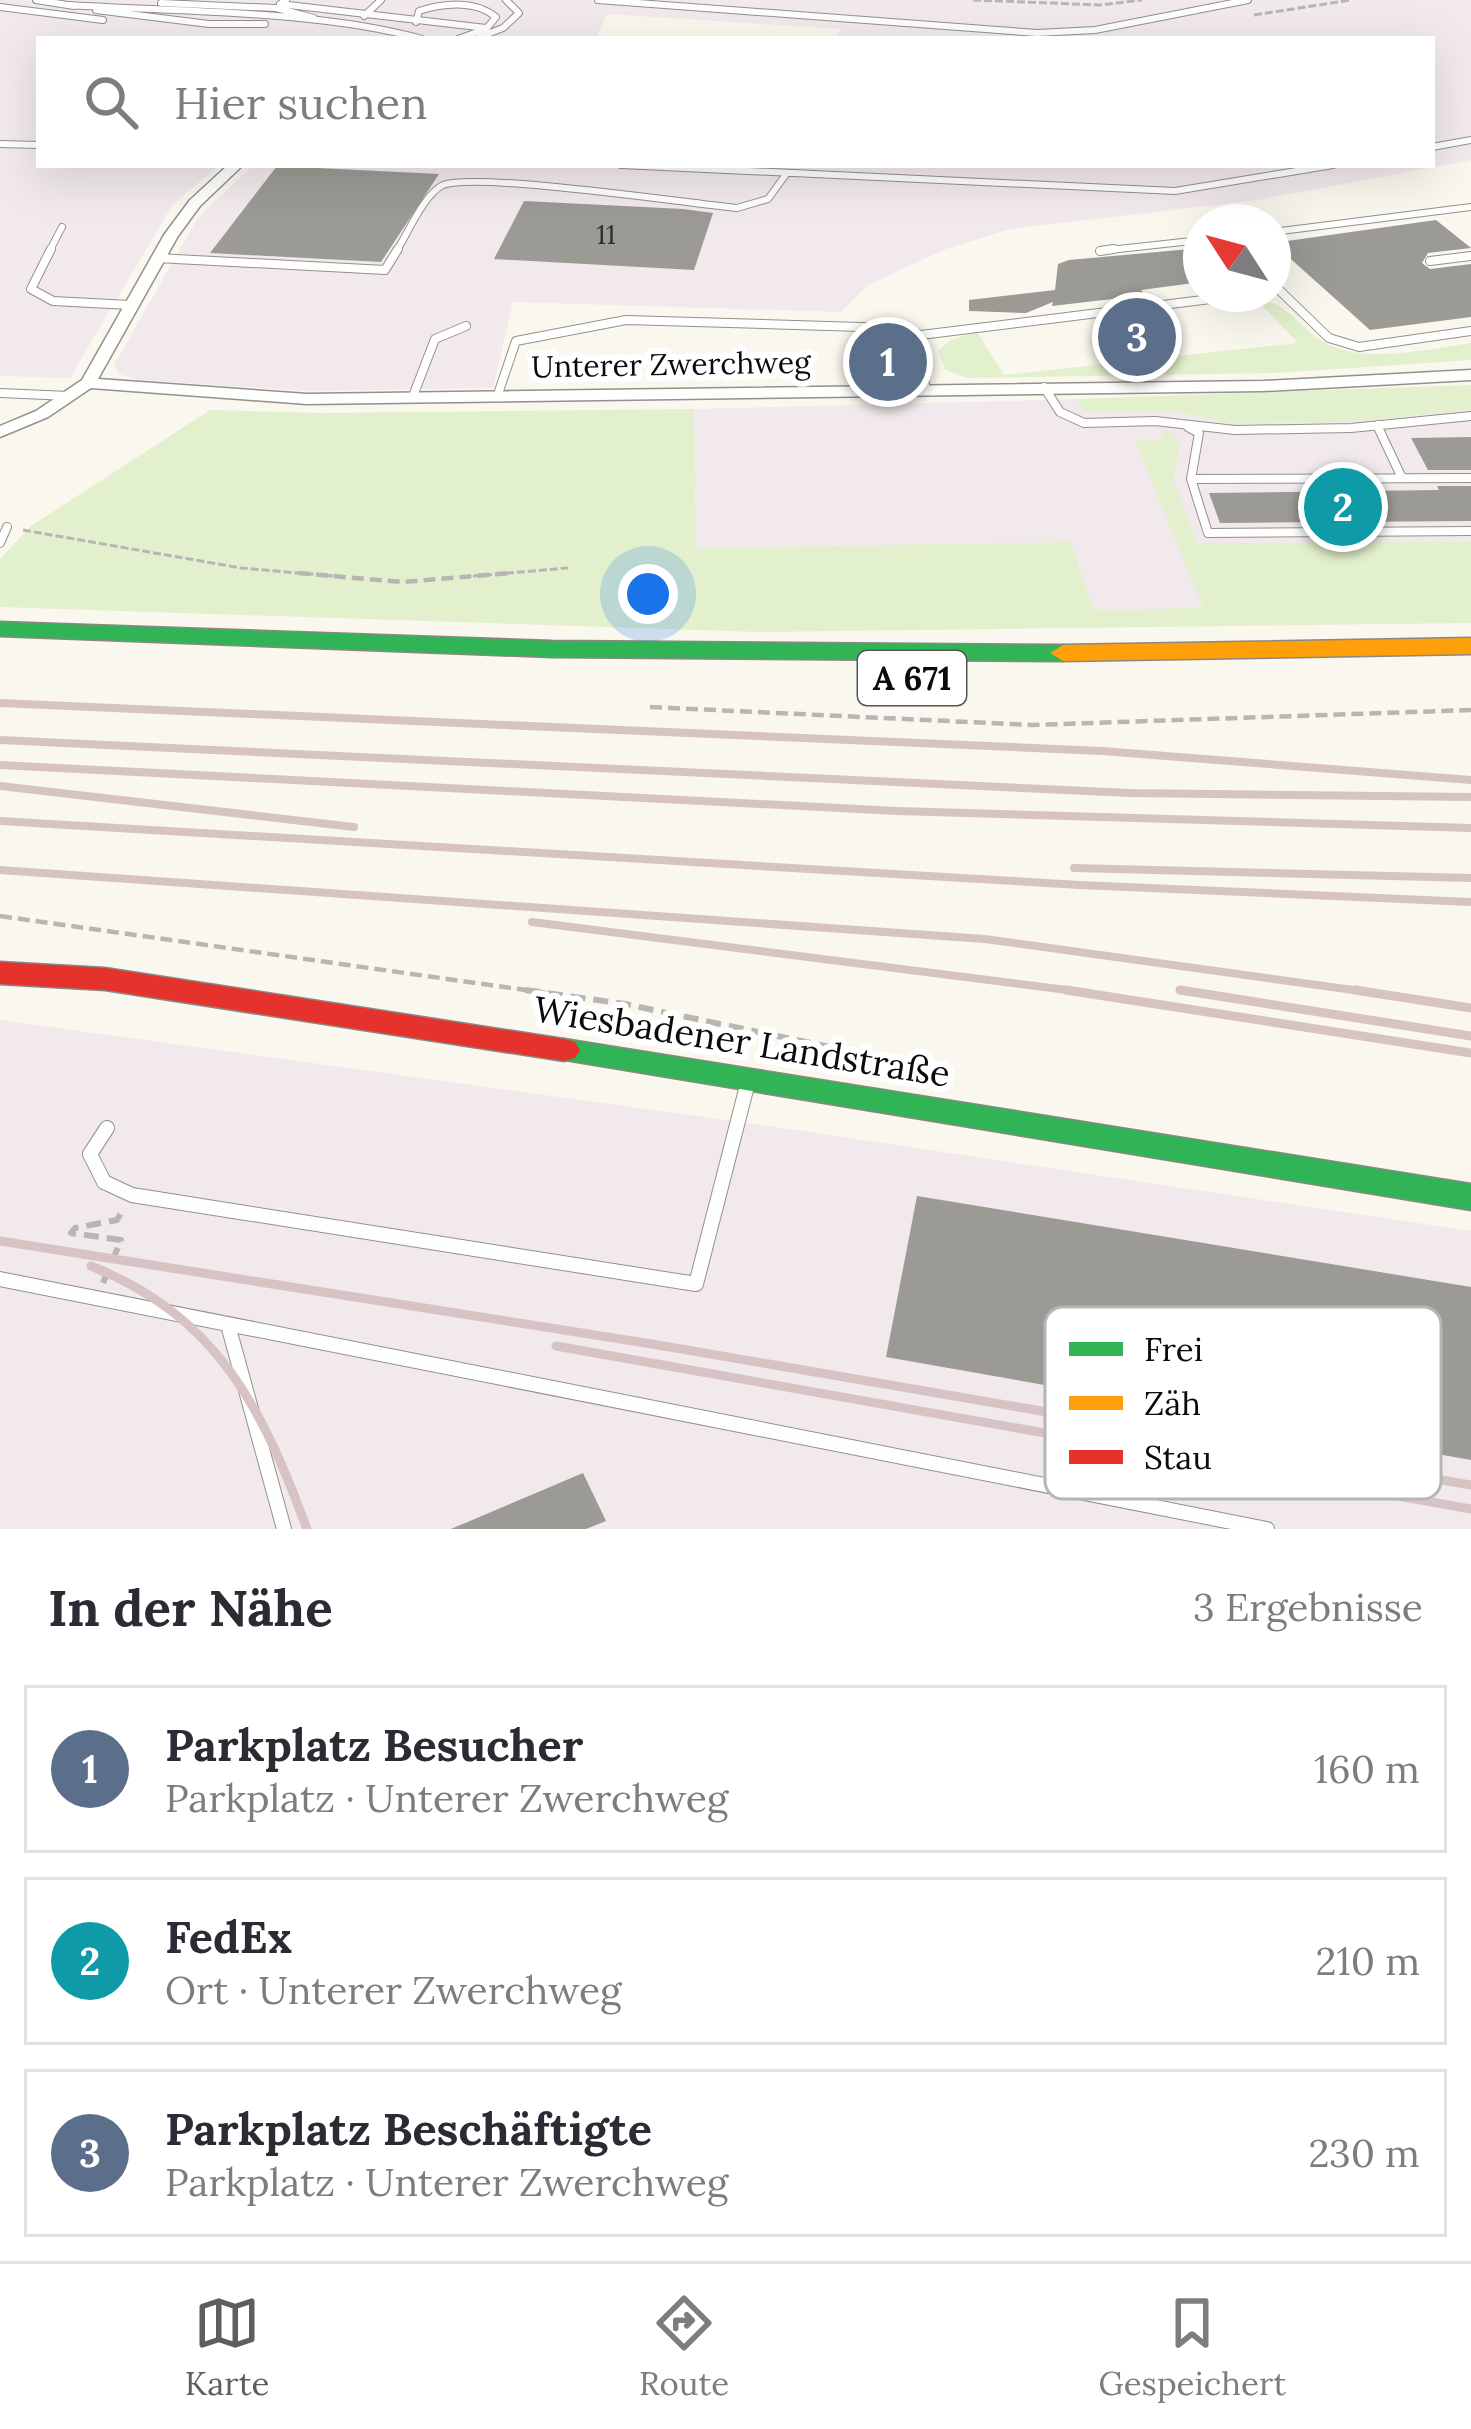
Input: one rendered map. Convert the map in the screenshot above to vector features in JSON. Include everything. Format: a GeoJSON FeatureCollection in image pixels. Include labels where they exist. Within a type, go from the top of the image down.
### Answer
{"type":"FeatureCollection","features":[{"type":"Feature","properties":{"kind":"main road","name":"A 671"},"geometry":{"type":"LineString","coordinates":[[0,629],[731,652],[1238,652],[1471,646]]}},
{"type":"Feature","properties":{"kind":"main road","name":"A 671"},"geometry":{"type":"LineString","coordinates":[[0,653],[354,669],[704,676],[1000,678],[1471,671]]}},
{"type":"Feature","properties":{"kind":"main road","name":"Wiesbadener Landstraße"},"geometry":{"type":"LineString","coordinates":[[0,973],[105,979],[265,1002],[1471,1197]]}},
{"type":"Feature","properties":{"kind":"street"},"geometry":{"type":"LineString","coordinates":[[0,432],[73,396],[88,383],[157,258],[195,203],[233,168]]}},
{"type":"Feature","properties":{"kind":"street","name":"Unterer Zwerchweg"},"geometry":{"type":"LineString","coordinates":[[88,383],[228,396],[413,396],[1263,386],[1471,375]]}},
{"type":"Feature","properties":{"kind":"lane"},"geometry":{"type":"LineString","coordinates":[[36,0],[399,31],[413,36]]}},
{"type":"Feature","properties":{"kind":"lane"},"geometry":{"type":"LineString","coordinates":[[312,8],[322,0]]}},
{"type":"Feature","properties":{"kind":"lane"},"geometry":{"type":"LineString","coordinates":[[364,16],[381,0]]}},
{"type":"Feature","properties":{"kind":"lane"},"geometry":{"type":"LineString","coordinates":[[482,34],[503,28],[518,13],[506,0]]}},
{"type":"Feature","properties":{"kind":"lane"},"geometry":{"type":"LineString","coordinates":[[598,0],[1037,34],[1095,30],[1248,0]]}},
{"type":"Feature","properties":{"kind":"lane"},"geometry":{"type":"LineString","coordinates":[[416,22],[423,8],[460,2],[496,13],[482,34]]}},
{"type":"Feature","properties":{"kind":"lane"},"geometry":{"type":"LineString","coordinates":[[64,3],[151,19],[334,25]]}},
{"type":"Feature","properties":{"kind":"lane"},"geometry":{"type":"LineString","coordinates":[[157,3],[314,18]]}},
{"type":"Feature","properties":{"kind":"lane"},"geometry":{"type":"LineString","coordinates":[[119,5],[281,4],[416,22],[467,22],[482,34]]}},
{"type":"Feature","properties":{"kind":"lane"},"geometry":{"type":"LineString","coordinates":[[281,4],[334,25]]}},
{"type":"Feature","properties":{"kind":"lane"},"geometry":{"type":"LineString","coordinates":[[0,7],[103,20]]}},
{"type":"Feature","properties":{"kind":"lane"},"geometry":{"type":"LineString","coordinates":[[1435,146],[1471,140]]}},
{"type":"Feature","properties":{"kind":"lane"},"geometry":{"type":"LineString","coordinates":[[0,144],[36,145]]}},
{"type":"Feature","properties":{"kind":"lane"},"geometry":{"type":"LineString","coordinates":[[683,168],[1175,191],[1315,168]]}},
{"type":"Feature","properties":{"kind":"lane"},"geometry":{"type":"LineString","coordinates":[[157,258],[385,270],[436,189],[448,183],[513,185],[737,208],[768,199],[787,173]]}},
{"type":"Feature","properties":{"kind":"lane"},"geometry":{"type":"LineString","coordinates":[[1291,230],[1471,207]]}},
{"type":"Feature","properties":{"kind":"lane"},"geometry":{"type":"LineString","coordinates":[[62,227],[31,289],[53,301],[130,305]]}},
{"type":"Feature","properties":{"kind":"lane"},"geometry":{"type":"LineString","coordinates":[[1100,251],[1183,242]]}},
{"type":"Feature","properties":{"kind":"lane"},"geometry":{"type":"LineString","coordinates":[[1430,261],[1471,256]]}},
{"type":"Feature","properties":{"kind":"lane"},"geometry":{"type":"LineString","coordinates":[[855,390],[851,352],[859,341],[918,340],[1183,302]]}},
{"type":"Feature","properties":{"kind":"lane"},"geometry":{"type":"LineString","coordinates":[[1291,303],[1329,338],[1359,346],[1471,331]]}},
{"type":"Feature","properties":{"kind":"lane"},"geometry":{"type":"LineString","coordinates":[[1108,311],[1122,328]]}},
{"type":"Feature","properties":{"kind":"lane"},"geometry":{"type":"LineString","coordinates":[[498,394],[516,341],[626,320],[894,328],[918,340]]}},
{"type":"Feature","properties":{"kind":"lane"},"geometry":{"type":"LineString","coordinates":[[413,396],[435,338],[466,326]]}},
{"type":"Feature","properties":{"kind":"lane"},"geometry":{"type":"LineString","coordinates":[[918,340],[926,388]]}},
{"type":"Feature","properties":{"kind":"lane"},"geometry":{"type":"LineString","coordinates":[[1044,387],[1060,412],[1084,422],[1234,430],[1471,416]]}},
{"type":"Feature","properties":{"kind":"lane"},"geometry":{"type":"LineString","coordinates":[[0,393],[73,396]]}},
{"type":"Feature","properties":{"kind":"lane"},"geometry":{"type":"LineString","coordinates":[[1185,425],[1199,434],[1191,479],[1208,533],[1471,531]]}},
{"type":"Feature","properties":{"kind":"lane"},"geometry":{"type":"LineString","coordinates":[[1377,425],[1402,478]]}},
{"type":"Feature","properties":{"kind":"lane"},"geometry":{"type":"LineString","coordinates":[[1191,479],[1471,478]]}},
{"type":"Feature","properties":{"kind":"lane"},"geometry":{"type":"LineString","coordinates":[[0,544],[7,527]]}},
{"type":"Feature","properties":{"kind":"lane"},"geometry":{"type":"LineString","coordinates":[[106,1128],[90,1154],[104,1182],[132,1195],[696,1283],[748,1079]]}},
{"type":"Feature","properties":{"kind":"lane"},"geometry":{"type":"LineString","coordinates":[[0,1280],[1045,1485]]}},
{"type":"Feature","properties":{"kind":"lane"},"geometry":{"type":"LineString","coordinates":[[228,1325],[284,1529]]}},
{"type":"Feature","properties":{"kind":"lane"},"geometry":{"type":"LineString","coordinates":[[1115,1499],[1268,1529]]}},
{"type":"Feature","properties":{"kind":"path"},"geometry":{"type":"LineString","coordinates":[[973,0],[1100,5],[1142,0]]}},
{"type":"Feature","properties":{"kind":"path"},"geometry":{"type":"LineString","coordinates":[[7,527],[241,568],[402,582],[568,568]]}},
{"type":"Feature","properties":{"kind":"path"},"geometry":{"type":"LineString","coordinates":[[650,707],[1032,725],[1471,710]]}},
{"type":"Feature","properties":{"kind":"path"},"geometry":{"type":"LineString","coordinates":[[0,916],[625,1004],[944,1071]]}},
{"type":"Feature","properties":{"kind":"path"},"geometry":{"type":"LineString","coordinates":[[105,1238],[132,1195]]}},
{"type":"Feature","properties":{"kind":"path"},"geometry":{"type":"LineString","coordinates":[[97,1299],[121,1240],[71,1234],[75,1228],[116,1220]]}},
{"type":"Feature","properties":{"kind":"shaded area"},"geometry":{"type":"Polygon","coordinates":[[[0,0],[1471,0],[1471,160],[1435,167],[1435,36],[836,36],[842,29],[607,14],[596,36],[36,36],[36,168],[216,168],[173,204],[70,378],[0,376],[0,0]]]}},
{"type":"Feature","properties":{"kind":"shaded area"},"geometry":{"type":"Polygon","coordinates":[[[250,168],[1428,168],[1258,200],[1183,204],[1183,209],[1010,229],[943,250],[868,285],[841,312],[513,302],[493,388],[309,391],[138,380],[119,374],[114,365],[197,219],[250,168]]]}},
{"type":"Feature","properties":{"kind":"shaded area"},"geometry":{"type":"Polygon","coordinates":[[[1471,385],[1471,603],[1094,610],[1071,542],[696,548],[694,409],[1471,385]]]}},
{"type":"Feature","properties":{"kind":"shaded area"},"geometry":{"type":"Polygon","coordinates":[[[0,1020],[776,1127],[1471,1231],[1471,1529],[0,1529],[0,1020]]]}},
{"type":"Feature","properties":{"kind":"green space"},"geometry":{"type":"Polygon","coordinates":[[[1268,312],[1287,312],[1317,338],[1343,350],[1398,353],[1471,343],[1471,360],[1276,373],[967,378],[945,370],[938,351],[950,340],[977,332],[1004,375],[1298,343],[1268,312]]]}},
{"type":"Feature","properties":{"kind":"green space"},"geometry":{"type":"Polygon","coordinates":[[[1471,385],[1471,410],[1348,422],[1228,423],[1172,411],[1085,412],[1076,399],[1471,385]]]}},
{"type":"Feature","properties":{"kind":"green space"},"geometry":{"type":"Polygon","coordinates":[[[694,409],[696,548],[1071,542],[1094,610],[1203,608],[1135,440],[1164,440],[1161,429],[1174,434],[1180,443],[1173,478],[1197,543],[1471,542],[1471,623],[759,632],[0,607],[0,559],[31,526],[210,410],[694,409]]]}},
{"type":"Feature","properties":{"kind":"building"},"geometry":{"type":"Polygon","coordinates":[[[275,168],[439,174],[381,262],[210,253],[275,168]]]}},
{"type":"Feature","properties":{"kind":"building"},"geometry":{"type":"Polygon","coordinates":[[[524,201],[713,213],[694,270],[494,259],[524,201]]]}},
{"type":"Feature","properties":{"kind":"building"},"geometry":{"type":"Polygon","coordinates":[[[1436,220],[1471,248],[1428,253],[1422,263],[1430,269],[1471,264],[1471,317],[1370,330],[1291,259],[1291,240],[1436,220]]]}},
{"type":"Feature","properties":{"kind":"building"},"geometry":{"type":"Polygon","coordinates":[[[1183,250],[1183,284],[1141,290],[1146,295],[1052,306],[1053,302],[1026,313],[969,311],[969,300],[1055,290],[1058,264],[1183,250]]]}},
{"type":"Feature","properties":{"kind":"building"},"geometry":{"type":"Polygon","coordinates":[[[1471,437],[1471,470],[1428,470],[1411,438],[1471,437]]]}},
{"type":"Feature","properties":{"kind":"building"},"geometry":{"type":"Polygon","coordinates":[[[1437,486],[1471,486],[1471,521],[1220,523],[1209,493],[1439,490],[1437,486]]]}},
{"type":"Feature","properties":{"kind":"building"},"geometry":{"type":"Polygon","coordinates":[[[917,1196],[1471,1287],[1471,1460],[1441,1455],[1441,1307],[1045,1307],[1045,1385],[886,1357],[917,1196]]]}},
{"type":"Feature","properties":{"kind":"building"},"geometry":{"type":"Polygon","coordinates":[[[583,1473],[606,1521],[586,1529],[451,1529],[583,1473]]]}},
{"type":"Feature","properties":{"kind":"railway"},"geometry":{"type":"LineString","coordinates":[[0,703],[1102,751],[1471,780]]}},
{"type":"Feature","properties":{"kind":"railway"},"geometry":{"type":"LineString","coordinates":[[0,740],[1130,793],[1471,797]]}},
{"type":"Feature","properties":{"kind":"railway"},"geometry":{"type":"LineString","coordinates":[[0,765],[897,811],[1471,828]]}},
{"type":"Feature","properties":{"kind":"railway"},"geometry":{"type":"LineString","coordinates":[[0,786],[354,827]]}},
{"type":"Feature","properties":{"kind":"railway"},"geometry":{"type":"LineString","coordinates":[[0,821],[1080,885],[1471,902]]}},
{"type":"Feature","properties":{"kind":"railway"},"geometry":{"type":"LineString","coordinates":[[1074,868],[1471,878]]}},
{"type":"Feature","properties":{"kind":"railway"},"geometry":{"type":"LineString","coordinates":[[0,870],[985,939],[1369,992]]}},
{"type":"Feature","properties":{"kind":"railway"},"geometry":{"type":"LineString","coordinates":[[532,922],[1090,993]]}},
{"type":"Feature","properties":{"kind":"railway"},"geometry":{"type":"LineString","coordinates":[[1066,990],[1471,1053]]}},
{"type":"Feature","properties":{"kind":"railway"},"geometry":{"type":"LineString","coordinates":[[1199,993],[1180,990],[1471,1036]]}},
{"type":"Feature","properties":{"kind":"railway"},"geometry":{"type":"LineString","coordinates":[[1355,990],[1369,992]]}},
{"type":"Feature","properties":{"kind":"railway"},"geometry":{"type":"LineString","coordinates":[[1369,992],[1375,993]]}},
{"type":"Feature","properties":{"kind":"railway"},"geometry":{"type":"LineString","coordinates":[[1369,992],[1471,1008]]}},
{"type":"Feature","properties":{"kind":"railway"},"geometry":{"type":"LineString","coordinates":[[0,1241],[1045,1412]]}},
{"type":"Feature","properties":{"kind":"railway"},"geometry":{"type":"LineString","coordinates":[[91,1266],[172,1311],[229,1370],[272,1443],[307,1529]]}},
{"type":"Feature","properties":{"kind":"railway"},"geometry":{"type":"LineString","coordinates":[[556,1346],[1045,1433]]}},
{"type":"Feature","properties":{"kind":"railway"},"geometry":{"type":"LineString","coordinates":[[1441,1480],[1471,1485]]}},
{"type":"Feature","properties":{"kind":"railway"},"geometry":{"type":"LineString","coordinates":[[1415,1499],[1471,1509]]}},
{"type":"Feature","properties":{"kind":"traffic: fast"},"geometry":{"type":"LineString","coordinates":[[0,629],[552,649],[1063,653]]}},
{"type":"Feature","properties":{"kind":"traffic: fast"},"geometry":{"type":"LineString","coordinates":[[564,1050],[1471,1197]]}},
{"type":"Feature","properties":{"kind":"traffic: slow"},"geometry":{"type":"LineString","coordinates":[[1063,653],[1471,646]]}},
{"type":"Feature","properties":{"kind":"traffic: jam"},"geometry":{"type":"LineString","coordinates":[[0,973],[105,979],[564,1050]]}},
{"type":"Feature","properties":{"kind":"place","name":"Parkplatz Beschäftigte"},"geometry":{"type":"Point","coordinates":[1137,337]}},
{"type":"Feature","properties":{"kind":"place","name":"Parkplatz Besucher"},"geometry":{"type":"Point","coordinates":[888,362]}},
{"type":"Feature","properties":{"kind":"place","name":"FedEx"},"geometry":{"type":"Point","coordinates":[1343,507]}}]}
